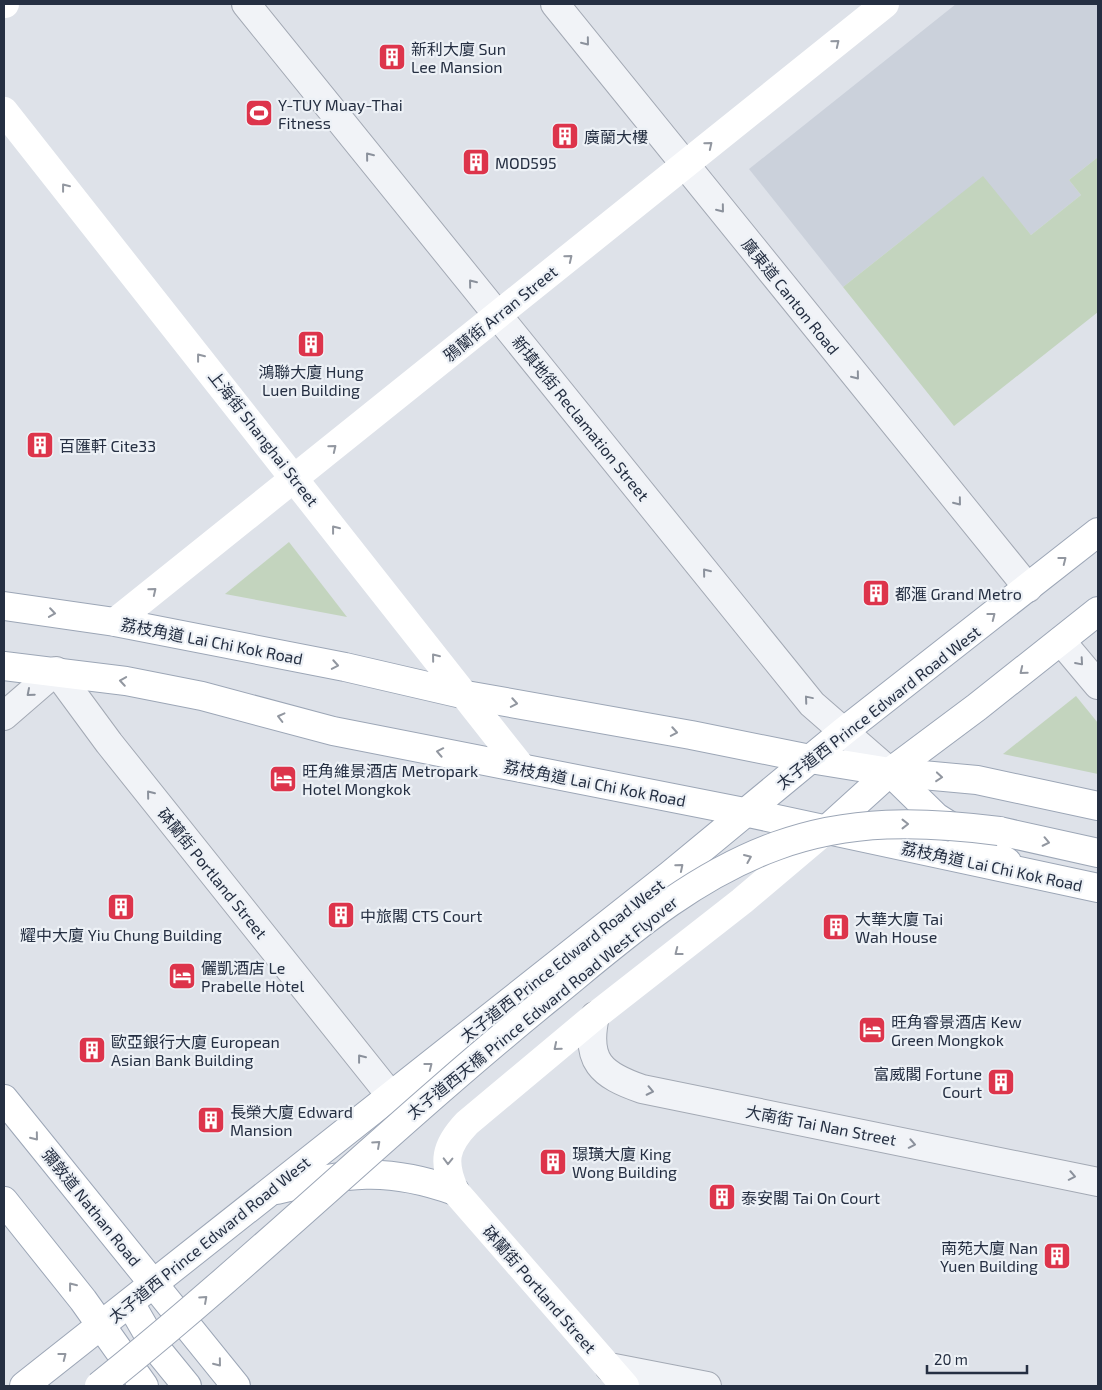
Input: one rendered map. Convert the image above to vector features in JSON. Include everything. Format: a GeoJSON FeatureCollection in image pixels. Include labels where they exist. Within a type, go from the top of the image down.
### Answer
{"type":"FeatureCollection","features":[{"type":"Feature","properties":{"kind":"main road","name":"鴉蘭街 Arran Street"},"geometry":{"type":"LineString","coordinates":[[116,622],[885,4]]}},
{"type":"Feature","properties":{"kind":"main road","name":"上海街 Shanghai Street"},"geometry":{"type":"LineString","coordinates":[[4,111],[466,694],[522,768]]}},
{"type":"Feature","properties":{"kind":"main road","name":"太子道西 Prince Edward Road West"},"geometry":{"type":"LineString","coordinates":[[24,1386],[670,875],[810,759],[1098,532]]}},
{"type":"Feature","properties":{"kind":"main road","name":"荔枝角道 Lai Chi Kok Road"},"geometry":{"type":"LineString","coordinates":[[4,606],[116,622],[345,667],[466,694],[810,759],[890,772],[977,780],[1098,806]]}},
{"type":"Feature","properties":{"kind":"main road"},"geometry":{"type":"LineString","coordinates":[[455,1192],[448,1174],[447,1155],[454,1137],[467,1123],[595,1016],[736,906],[826,830],[890,772],[1098,611]]}},
{"type":"Feature","properties":{"kind":"main road","name":"荔枝角道 Lai Chi Kok Road"},"geometry":{"type":"LineString","coordinates":[[4,666],[126,681],[202,696],[333,731],[744,812],[1098,888]]}},
{"type":"Feature","properties":{"kind":"main road"},"geometry":{"type":"LineString","coordinates":[[890,772],[941,821],[1028,874]]}},
{"type":"Feature","properties":{"kind":"main road","name":"太子道西天橋 Prince Edward Road West Flyover"},"geometry":{"type":"LineString","coordinates":[[99,1386],[166,1333],[468,1064],[677,896],[726,867],[777,846],[831,831],[887,824],[943,824],[980,829],[1098,853]]}},
{"type":"Feature","properties":{"kind":"main road","name":"彌敦道 Nathan Road"},"geometry":{"type":"LineString","coordinates":[[4,1099],[236,1386]]}},
{"type":"Feature","properties":{"kind":"main road"},"geometry":{"type":"LineString","coordinates":[[268,1192],[313,1180],[374,1173],[428,1182],[455,1192]]}},
{"type":"Feature","properties":{"kind":"main road","name":"砵蘭街 Portland Street"},"geometry":{"type":"LineString","coordinates":[[455,1192],[617,1376]]}},
{"type":"Feature","properties":{"kind":"main road"},"geometry":{"type":"LineString","coordinates":[[4,1201],[101,1326],[144,1386]]}},
{"type":"Feature","properties":{"kind":"main road"},"geometry":{"type":"LineString","coordinates":[[130,1303],[156,1348],[187,1386]]}},
{"type":"Feature","properties":{"kind":"street","name":"新填地街 Reclamation Street"},"geometry":{"type":"LineString","coordinates":[[246,4],[812,704],[890,772]]}},
{"type":"Feature","properties":{"kind":"street","name":"廣東道 Canton Road"},"geometry":{"type":"LineString","coordinates":[[555,4],[1028,588]]}},
{"type":"Feature","properties":{"kind":"street"},"geometry":{"type":"LineString","coordinates":[[1061,640],[1098,684]]}},
{"type":"Feature","properties":{"kind":"street"},"geometry":{"type":"LineString","coordinates":[[4,716],[56,671]]}},
{"type":"Feature","properties":{"kind":"street","name":"砵蘭街 Portland Street"},"geometry":{"type":"LineString","coordinates":[[56,671],[109,744],[391,1096]]}},
{"type":"Feature","properties":{"kind":"street","name":"大南街 Tai Nan Street"},"geometry":{"type":"LineString","coordinates":[[595,1016],[590,1038],[595,1058],[606,1072],[622,1082],[642,1089],[1098,1182]]}},
{"type":"Feature","properties":{"kind":"street"},"geometry":{"type":"LineString","coordinates":[[617,1376],[707,1386]]}},
{"type":"Feature","properties":{"kind":"shaded area"},"geometry":{"type":"Polygon","coordinates":[[[956,4],[1098,4],[1098,157],[1069,180],[1081,195],[1031,235],[1015,216],[920,226],[843,287],[749,169],[956,4]]]}},
{"type":"Feature","properties":{"kind":"green space"},"geometry":{"type":"Polygon","coordinates":[[[1098,157],[1098,312],[954,426],[843,287],[983,176],[1031,235],[1081,195],[1069,180],[1098,157]]]}},
{"type":"Feature","properties":{"kind":"green space"},"geometry":{"type":"Polygon","coordinates":[[[289,542],[347,617],[225,594],[289,542]]]}},
{"type":"Feature","properties":{"kind":"green space"},"geometry":{"type":"Polygon","coordinates":[[[1076,696],[1098,723],[1098,774],[1003,754],[1076,696]]]}},
{"type":"Feature","properties":{"kind":"place","name":"新利大廈 Sun Lee Mansion"},"geometry":{"type":"Point","coordinates":[392,57]}},
{"type":"Feature","properties":{"kind":"place","name":"Y-TUY Muay-Thai Fitness"},"geometry":{"type":"Point","coordinates":[259,113]}},
{"type":"Feature","properties":{"kind":"place","name":"廣蘭大樓"},"geometry":{"type":"Point","coordinates":[565,136]}},
{"type":"Feature","properties":{"kind":"place","name":"MOD595"},"geometry":{"type":"Point","coordinates":[476,162]}},
{"type":"Feature","properties":{"kind":"place","name":"鴻聯大廈 Hung Luen Building"},"geometry":{"type":"Point","coordinates":[311,344]}},
{"type":"Feature","properties":{"kind":"place","name":"百匯軒 Cite33"},"geometry":{"type":"Point","coordinates":[40,445]}},
{"type":"Feature","properties":{"kind":"place","name":"都滙 Grand Metro"},"geometry":{"type":"Point","coordinates":[876,593]}},
{"type":"Feature","properties":{"kind":"place","name":"旺角維景酒店 Metropark Hotel Mongkok"},"geometry":{"type":"Point","coordinates":[283,779]}},
{"type":"Feature","properties":{"kind":"place","name":"耀中大廈 Yiu Chung Building"},"geometry":{"type":"Point","coordinates":[121,907]}},
{"type":"Feature","properties":{"kind":"place","name":"中旅閣 CTS Court"},"geometry":{"type":"Point","coordinates":[341,915]}},
{"type":"Feature","properties":{"kind":"place","name":"大華大廈 Tai Wah House"},"geometry":{"type":"Point","coordinates":[836,927]}},
{"type":"Feature","properties":{"kind":"place","name":"儷凱酒店 Le Prabelle Hotel"},"geometry":{"type":"Point","coordinates":[182,976]}},
{"type":"Feature","properties":{"kind":"place","name":"旺角睿景酒店 Kew Green Mongkok"},"geometry":{"type":"Point","coordinates":[872,1030]}},
{"type":"Feature","properties":{"kind":"place","name":"歐亞銀行大廈 European Asian Bank Building"},"geometry":{"type":"Point","coordinates":[92,1050]}},
{"type":"Feature","properties":{"kind":"place","name":"富威閣 Fortune Court"},"geometry":{"type":"Point","coordinates":[1001,1082]}},
{"type":"Feature","properties":{"kind":"place","name":"長榮大廈 Edward Mansion"},"geometry":{"type":"Point","coordinates":[211,1120]}},
{"type":"Feature","properties":{"kind":"place","name":"璟璜大廈 King Wong Building"},"geometry":{"type":"Point","coordinates":[553,1162]}},
{"type":"Feature","properties":{"kind":"place","name":"泰安閣 Tai On Court"},"geometry":{"type":"Point","coordinates":[722,1197]}},
{"type":"Feature","properties":{"kind":"place","name":"南苑大廈 Nan Yuen Building"},"geometry":{"type":"Point","coordinates":[1057,1256]}}]}
